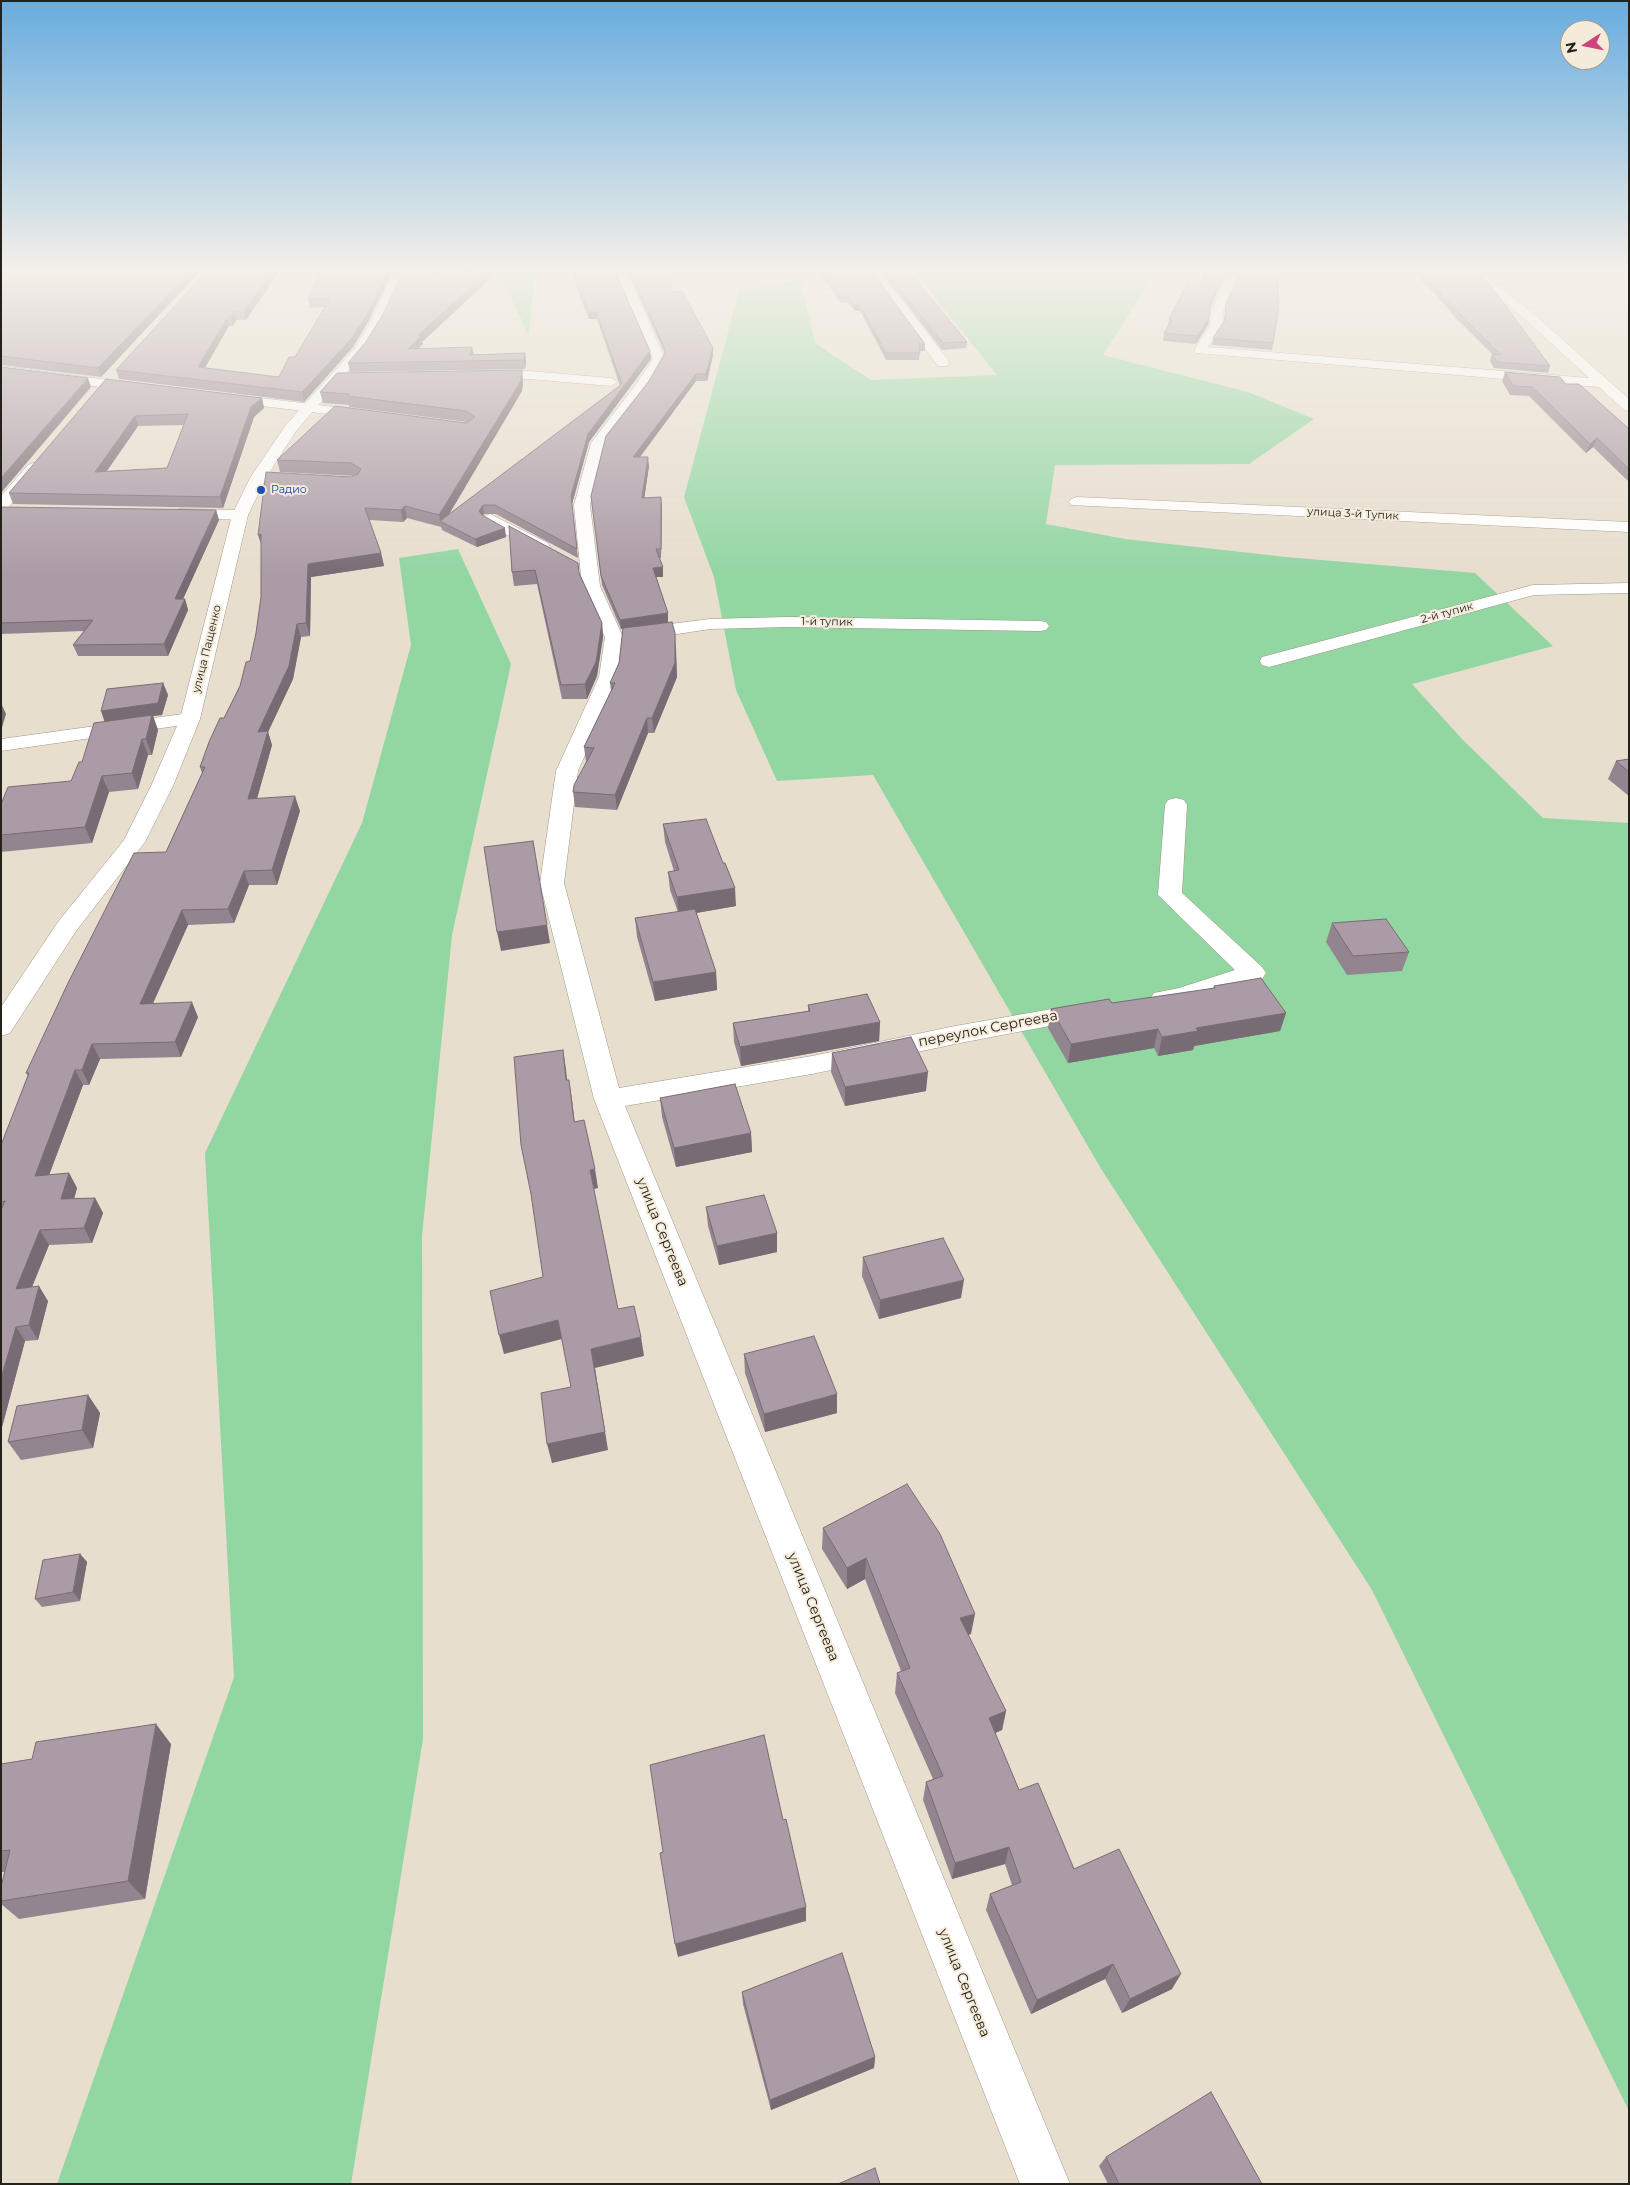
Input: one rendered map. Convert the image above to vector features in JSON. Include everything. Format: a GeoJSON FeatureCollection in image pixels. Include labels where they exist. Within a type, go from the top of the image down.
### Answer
{"type":"FeatureCollection","features":[{"type":"Feature","properties":{"kind":"street"},"geometry":{"type":"LineString","coordinates":[[8,371],[152,390]]}},
{"type":"Feature","properties":{"kind":"street"},"geometry":{"type":"LineString","coordinates":[[91,399],[116,371]]}},
{"type":"Feature","properties":{"kind":"street","name":"улица Пащенко"},"geometry":{"type":"LineString","coordinates":[[1,1027],[67,927],[134,842],[162,786],[190,720],[240,515],[273,452],[309,407],[343,371]]}},
{"type":"Feature","properties":{"kind":"street"},"geometry":{"type":"LineString","coordinates":[[614,637],[591,586],[581,569],[582,505],[598,442],[643,385],[652,371]]}},
{"type":"Feature","properties":{"kind":"street"},"geometry":{"type":"LineString","coordinates":[[1455,371],[1602,383]]}},
{"type":"Feature","properties":{"kind":"street"},"geometry":{"type":"LineString","coordinates":[[1589,371],[1629,406]]}},
{"type":"Feature","properties":{"kind":"street"},"geometry":{"type":"LineString","coordinates":[[472,376],[528,375],[611,382]]}},
{"type":"Feature","properties":{"kind":"street"},"geometry":{"type":"LineString","coordinates":[[337,378],[356,378]]}},
{"type":"Feature","properties":{"kind":"street"},"geometry":{"type":"LineString","coordinates":[[211,396],[384,417]]}},
{"type":"Feature","properties":{"kind":"street"},"geometry":{"type":"LineString","coordinates":[[1,506],[40,460]]}},
{"type":"Feature","properties":{"kind":"street"},"geometry":{"type":"LineString","coordinates":[[258,478],[277,479]]}},
{"type":"Feature","properties":{"kind":"street","name":"улица 3-й Тупик"},"geometry":{"type":"LineString","coordinates":[[1077,502],[1629,527]]}},
{"type":"Feature","properties":{"kind":"street"},"geometry":{"type":"LineString","coordinates":[[1,511],[21,512]]}},
{"type":"Feature","properties":{"kind":"street"},"geometry":{"type":"LineString","coordinates":[[160,514],[240,515]]}},
{"type":"Feature","properties":{"kind":"street"},"geometry":{"type":"LineString","coordinates":[[490,518],[556,555]]}},
{"type":"Feature","properties":{"kind":"street","name":"2-й тупик"},"geometry":{"type":"LineString","coordinates":[[1269,661],[1534,590],[1629,588]]}},
{"type":"Feature","properties":{"kind":"street","name":"1-й тупик"},"geometry":{"type":"LineString","coordinates":[[614,637],[710,624],[778,622],[1040,626]]}},
{"type":"Feature","properties":{"kind":"street","name":"улица Сергеева"},"geometry":{"type":"LineString","coordinates":[[614,637],[609,677],[567,771],[552,882],[608,1098],[1045,2184]]}},
{"type":"Feature","properties":{"kind":"street"},"geometry":{"type":"LineString","coordinates":[[1,746],[190,720]]}},
{"type":"Feature","properties":{"kind":"street"},"geometry":{"type":"LineString","coordinates":[[1144,1002],[1182,996],[1253,972],[1170,895],[1176,805]]}},
{"type":"Feature","properties":{"kind":"street","name":"переулок Сергеева"},"geometry":{"type":"LineString","coordinates":[[608,1098],[812,1065],[954,1035],[1106,1008]]}},
{"type":"Feature","properties":{"kind":"green space"},"geometry":{"type":"Polygon","coordinates":[[[718,371],[857,371],[871,380],[997,375],[994,371],[1166,371],[1248,392],[1314,419],[1249,464],[1055,465],[1046,524],[1125,539],[1286,557],[1475,573],[1553,646],[1412,684],[1462,739],[1543,818],[1629,823],[1629,2111],[1372,1590],[1100,1167],[873,775],[777,781],[736,690],[714,577],[684,497],[718,371]]]}},
{"type":"Feature","properties":{"kind":"green space"},"geometry":{"type":"Polygon","coordinates":[[[458,549],[511,664],[452,935],[422,1236],[423,1739],[351,2184],[57,2184],[234,1677],[205,1153],[362,823],[411,645],[399,558],[458,549]]]}},
{"type":"Feature","properties":{"kind":"building"},"geometry":{"type":"Polygon","coordinates":[[[1,371],[32,371],[88,378],[1,478],[1,371]]]}},
{"type":"Feature","properties":{"kind":"building"},"geometry":{"type":"Polygon","coordinates":[[[124,371],[230,371],[279,377],[282,371],[321,371],[302,392],[124,371]]]}},
{"type":"Feature","properties":{"kind":"building"},"geometry":{"type":"Polygon","coordinates":[[[522,371],[521,381],[439,515],[405,506],[401,510],[365,508],[381,553],[308,564],[306,623],[297,624],[289,666],[258,732],[268,731],[248,799],[295,796],[272,870],[244,871],[228,909],[182,910],[140,1004],[192,1002],[175,1042],[92,1044],[82,1070],[75,1070],[35,1176],[69,1173],[61,1199],[95,1198],[84,1228],[40,1230],[16,1289],[39,1286],[29,1325],[16,1327],[1,1379],[1,1210],[5,1201],[1,1202],[1,1145],[29,1073],[26,1073],[68,983],[134,853],[166,852],[205,767],[200,767],[209,742],[220,718],[224,718],[240,686],[246,662],[250,661],[261,597],[261,534],[258,535],[266,472],[351,477],[358,474],[361,469],[351,463],[277,460],[335,406],[466,423],[475,417],[466,411],[347,396],[349,394],[320,392],[337,373],[522,371]]]}},
{"type":"Feature","properties":{"kind":"building"},"geometry":{"type":"Polygon","coordinates":[[[617,371],[635,371],[588,434],[571,496],[577,549],[495,505],[483,505],[479,511],[482,515],[505,528],[475,539],[440,521],[622,384],[617,371]]]}},
{"type":"Feature","properties":{"kind":"building"},"geometry":{"type":"Polygon","coordinates":[[[655,371],[707,371],[706,374],[696,374],[633,457],[648,457],[642,498],[661,497],[661,549],[656,549],[663,567],[653,568],[668,613],[620,620],[601,576],[591,496],[606,436],[655,371]]]}},
{"type":"Feature","properties":{"kind":"building"},"geometry":{"type":"Polygon","coordinates":[[[1505,372],[1560,377],[1566,384],[1579,384],[1629,429],[1629,469],[1597,438],[1590,444],[1532,387],[1513,386],[1505,372]]]}},
{"type":"Feature","properties":{"kind":"building"},"geometry":{"type":"Polygon","coordinates":[[[106,379],[262,398],[251,407],[220,497],[9,493],[106,379]],[[188,414],[135,416],[95,472],[167,468],[188,414]]]}},
{"type":"Feature","properties":{"kind":"building"},"geometry":{"type":"Polygon","coordinates":[[[1,507],[216,510],[175,599],[185,599],[164,644],[73,645],[93,620],[1,623],[1,507]]]}},
{"type":"Feature","properties":{"kind":"building"},"geometry":{"type":"Polygon","coordinates":[[[509,526],[578,563],[579,573],[602,623],[596,662],[585,684],[561,685],[535,570],[512,572],[509,526]]]}},
{"type":"Feature","properties":{"kind":"building"},"geometry":{"type":"Polygon","coordinates":[[[672,622],[675,633],[675,663],[652,718],[647,718],[615,795],[573,792],[574,785],[594,748],[584,747],[615,683],[610,683],[619,663],[623,628],[672,622]]]}},
{"type":"Feature","properties":{"kind":"building"},"geometry":{"type":"Polygon","coordinates":[[[163,683],[158,703],[101,711],[107,689],[163,683]]]}},
{"type":"Feature","properties":{"kind":"building"},"geometry":{"type":"Polygon","coordinates":[[[152,715],[146,739],[142,739],[132,773],[102,776],[85,827],[1,835],[1,804],[8,787],[71,781],[79,762],[82,762],[94,723],[152,715]]]}},
{"type":"Feature","properties":{"kind":"building"},"geometry":{"type":"Polygon","coordinates":[[[1629,759],[1629,772],[1616,761],[1629,759]]]}},
{"type":"Feature","properties":{"kind":"building"},"geometry":{"type":"Polygon","coordinates":[[[706,819],[735,888],[677,897],[668,872],[679,870],[663,824],[706,819]]]}},
{"type":"Feature","properties":{"kind":"building"},"geometry":{"type":"Polygon","coordinates":[[[533,841],[547,925],[497,932],[484,847],[533,841]]]}},
{"type":"Feature","properties":{"kind":"building"},"geometry":{"type":"Polygon","coordinates":[[[695,909],[716,972],[653,982],[635,918],[695,909]]]}},
{"type":"Feature","properties":{"kind":"building"},"geometry":{"type":"Polygon","coordinates":[[[1386,919],[1409,952],[1353,956],[1332,923],[1386,919]]]}},
{"type":"Feature","properties":{"kind":"building"},"geometry":{"type":"Polygon","coordinates":[[[1261,978],[1286,1013],[1196,1028],[1198,1031],[1162,1037],[1158,1029],[1071,1044],[1051,1009],[1109,999],[1112,1003],[1215,988],[1214,986],[1261,978]]]}},
{"type":"Feature","properties":{"kind":"building"},"geometry":{"type":"Polygon","coordinates":[[[867,994],[880,1022],[740,1047],[733,1023],[810,1011],[808,1005],[867,994]]]}},
{"type":"Feature","properties":{"kind":"building"},"geometry":{"type":"Polygon","coordinates":[[[911,1037],[928,1072],[845,1087],[832,1053],[911,1037]]]}},
{"type":"Feature","properties":{"kind":"building"},"geometry":{"type":"Polygon","coordinates":[[[563,1050],[566,1080],[569,1080],[574,1122],[584,1120],[595,1169],[590,1170],[618,1309],[634,1306],[641,1337],[591,1349],[605,1432],[547,1444],[541,1393],[571,1387],[558,1320],[499,1335],[490,1291],[543,1277],[531,1194],[521,1145],[514,1057],[563,1050]]]}},
{"type":"Feature","properties":{"kind":"building"},"geometry":{"type":"Polygon","coordinates":[[[735,1084],[751,1133],[674,1148],[660,1098],[735,1084]]]}},
{"type":"Feature","properties":{"kind":"building"},"geometry":{"type":"Polygon","coordinates":[[[764,1195],[777,1233],[717,1246],[706,1207],[764,1195]]]}},
{"type":"Feature","properties":{"kind":"building"},"geometry":{"type":"Polygon","coordinates":[[[943,1238],[964,1280],[880,1300],[863,1257],[943,1238]]]}},
{"type":"Feature","properties":{"kind":"building"},"geometry":{"type":"Polygon","coordinates":[[[814,1336],[837,1394],[764,1414],[744,1354],[814,1336]]]}},
{"type":"Feature","properties":{"kind":"building"},"geometry":{"type":"Polygon","coordinates":[[[88,1395],[82,1430],[8,1442],[17,1406],[88,1395]]]}},
{"type":"Feature","properties":{"kind":"building"},"geometry":{"type":"Polygon","coordinates":[[[907,1484],[940,1534],[975,1614],[960,1618],[1006,1711],[989,1718],[1019,1790],[1038,1783],[1074,1869],[1119,1849],[1181,1974],[1130,1999],[1113,1964],[1037,2000],[990,1894],[1021,1882],[1009,1847],[955,1863],[926,1782],[943,1776],[897,1673],[910,1668],[866,1558],[847,1568],[823,1528],[907,1484]]]}},
{"type":"Feature","properties":{"kind":"building"},"geometry":{"type":"Polygon","coordinates":[[[80,1554],[73,1592],[35,1599],[43,1560],[80,1554]]]}},
{"type":"Feature","properties":{"kind":"building"},"geometry":{"type":"Polygon","coordinates":[[[156,1724],[128,1881],[1,1901],[1,1887],[10,1850],[1,1851],[1,1764],[32,1759],[36,1742],[156,1724]]]}},
{"type":"Feature","properties":{"kind":"building"},"geometry":{"type":"Polygon","coordinates":[[[764,1735],[783,1820],[786,1819],[806,1907],[675,1944],[660,1853],[663,1852],[650,1765],[764,1735]]]}},
{"type":"Feature","properties":{"kind":"building"},"geometry":{"type":"Polygon","coordinates":[[[842,1953],[875,2057],[770,2100],[742,1992],[842,1953]]]}},
{"type":"Feature","properties":{"kind":"building"},"geometry":{"type":"Polygon","coordinates":[[[1211,2092],[1262,2184],[1119,2184],[1106,2157],[1211,2092]]]}},
{"type":"Feature","properties":{"kind":"building"},"geometry":{"type":"Polygon","coordinates":[[[875,2168],[880,2184],[838,2184],[875,2168]]]}},
{"type":"Feature","properties":{"kind":"place","name":"Радио"},"geometry":{"type":"Point","coordinates":[261,490]}}]}
